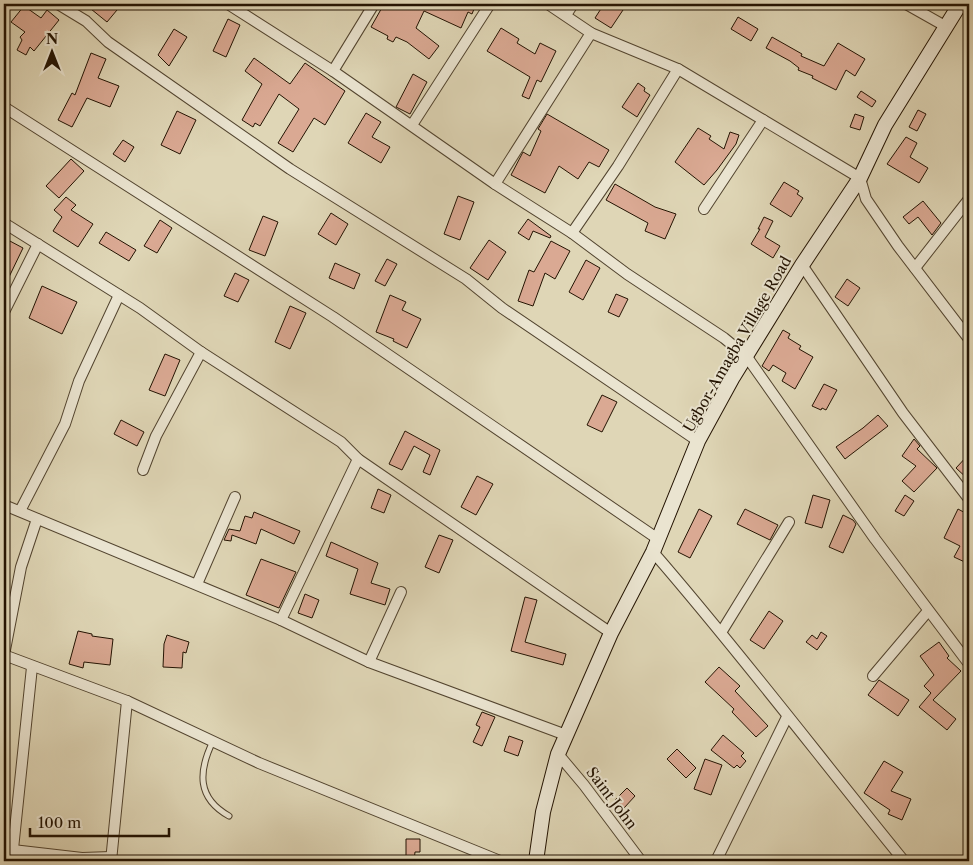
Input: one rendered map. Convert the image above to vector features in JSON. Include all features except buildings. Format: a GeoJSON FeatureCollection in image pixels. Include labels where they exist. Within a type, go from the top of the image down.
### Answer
{"type":"FeatureCollection","features":[{"type":"Feature","properties":{"kind":"street"},"geometry":{"type":"LineString","coordinates":[[58,4],[86,21],[108,42],[290,169],[466,279],[502,308],[698,441]]}},
{"type":"Feature","properties":{"kind":"street"},"geometry":{"type":"LineString","coordinates":[[228,4],[333,71],[494,184],[572,233],[627,274],[724,338],[747,357],[928,611],[969,664]]}},
{"type":"Feature","properties":{"kind":"street"},"geometry":{"type":"LineString","coordinates":[[333,71],[374,4]]}},
{"type":"Feature","properties":{"kind":"street"},"geometry":{"type":"LineString","coordinates":[[412,125],[490,4]]}},
{"type":"Feature","properties":{"kind":"street"},"geometry":{"type":"LineString","coordinates":[[548,4],[591,34],[678,69],[860,178],[866,198],[915,268],[969,339]]}},
{"type":"Feature","properties":{"kind":"street"},"geometry":{"type":"LineString","coordinates":[[566,15],[573,4]]}},
{"type":"Feature","properties":{"kind":"street"},"geometry":{"type":"LineString","coordinates":[[906,4],[945,26]]}},
{"type":"Feature","properties":{"kind":"street","name":"Ugbor-Amagba Village Road"},"geometry":{"type":"LineString","coordinates":[[536,861],[542,820],[558,754],[611,633],[655,545],[698,441],[802,265],[860,178],[885,125],[960,4]]}},
{"type":"Feature","properties":{"kind":"street"},"geometry":{"type":"LineString","coordinates":[[494,184],[591,34]]}},
{"type":"Feature","properties":{"kind":"street"},"geometry":{"type":"LineString","coordinates":[[572,233],[618,166],[678,69]]}},
{"type":"Feature","properties":{"kind":"street"},"geometry":{"type":"LineString","coordinates":[[4,107],[333,317],[655,545],[787,717],[904,861]]}},
{"type":"Feature","properties":{"kind":"street"},"geometry":{"type":"LineString","coordinates":[[704,209],[763,120]]}},
{"type":"Feature","properties":{"kind":"street"},"geometry":{"type":"LineString","coordinates":[[915,268],[969,199]]}},
{"type":"Feature","properties":{"kind":"street"},"geometry":{"type":"LineString","coordinates":[[4,223],[140,308],[201,352],[341,442],[358,459],[611,633]]}},
{"type":"Feature","properties":{"kind":"street"},"geometry":{"type":"LineString","coordinates":[[4,312],[38,244]]}},
{"type":"Feature","properties":{"kind":"street"},"geometry":{"type":"LineString","coordinates":[[802,265],[903,413],[969,499]]}},
{"type":"Feature","properties":{"kind":"street"},"geometry":{"type":"LineString","coordinates":[[20,511],[65,424],[80,381],[118,295]]}},
{"type":"Feature","properties":{"kind":"street"},"geometry":{"type":"LineString","coordinates":[[143,470],[156,436],[201,352]]}},
{"type":"Feature","properties":{"kind":"street"},"geometry":{"type":"LineString","coordinates":[[281,620],[358,459]]}},
{"type":"Feature","properties":{"kind":"street"},"geometry":{"type":"LineString","coordinates":[[197,584],[235,497]]}},
{"type":"Feature","properties":{"kind":"street"},"geometry":{"type":"LineString","coordinates":[[4,505],[281,620],[369,662],[566,735]]}},
{"type":"Feature","properties":{"kind":"street"},"geometry":{"type":"LineString","coordinates":[[37,519],[21,568],[4,656],[127,702],[259,762],[500,861]]}},
{"type":"Feature","properties":{"kind":"street"},"geometry":{"type":"LineString","coordinates":[[722,631],[789,522]]}},
{"type":"Feature","properties":{"kind":"street"},"geometry":{"type":"LineString","coordinates":[[369,662],[401,592]]}},
{"type":"Feature","properties":{"kind":"street"},"geometry":{"type":"LineString","coordinates":[[873,676],[928,611]]}},
{"type":"Feature","properties":{"kind":"street"},"geometry":{"type":"LineString","coordinates":[[32,667],[8,849],[82,858],[111,859],[127,702]]}},
{"type":"Feature","properties":{"kind":"street"},"geometry":{"type":"LineString","coordinates":[[716,861],[787,717]]}},
{"type":"Feature","properties":{"kind":"street","name":"Saint John"},"geometry":{"type":"LineString","coordinates":[[558,754],[584,785],[641,861]]}},
{"type":"Feature","properties":{"kind":"lane"},"geometry":{"type":"LineString","coordinates":[[213,740],[203,770],[204,788],[215,808],[230,816]]}}]}
